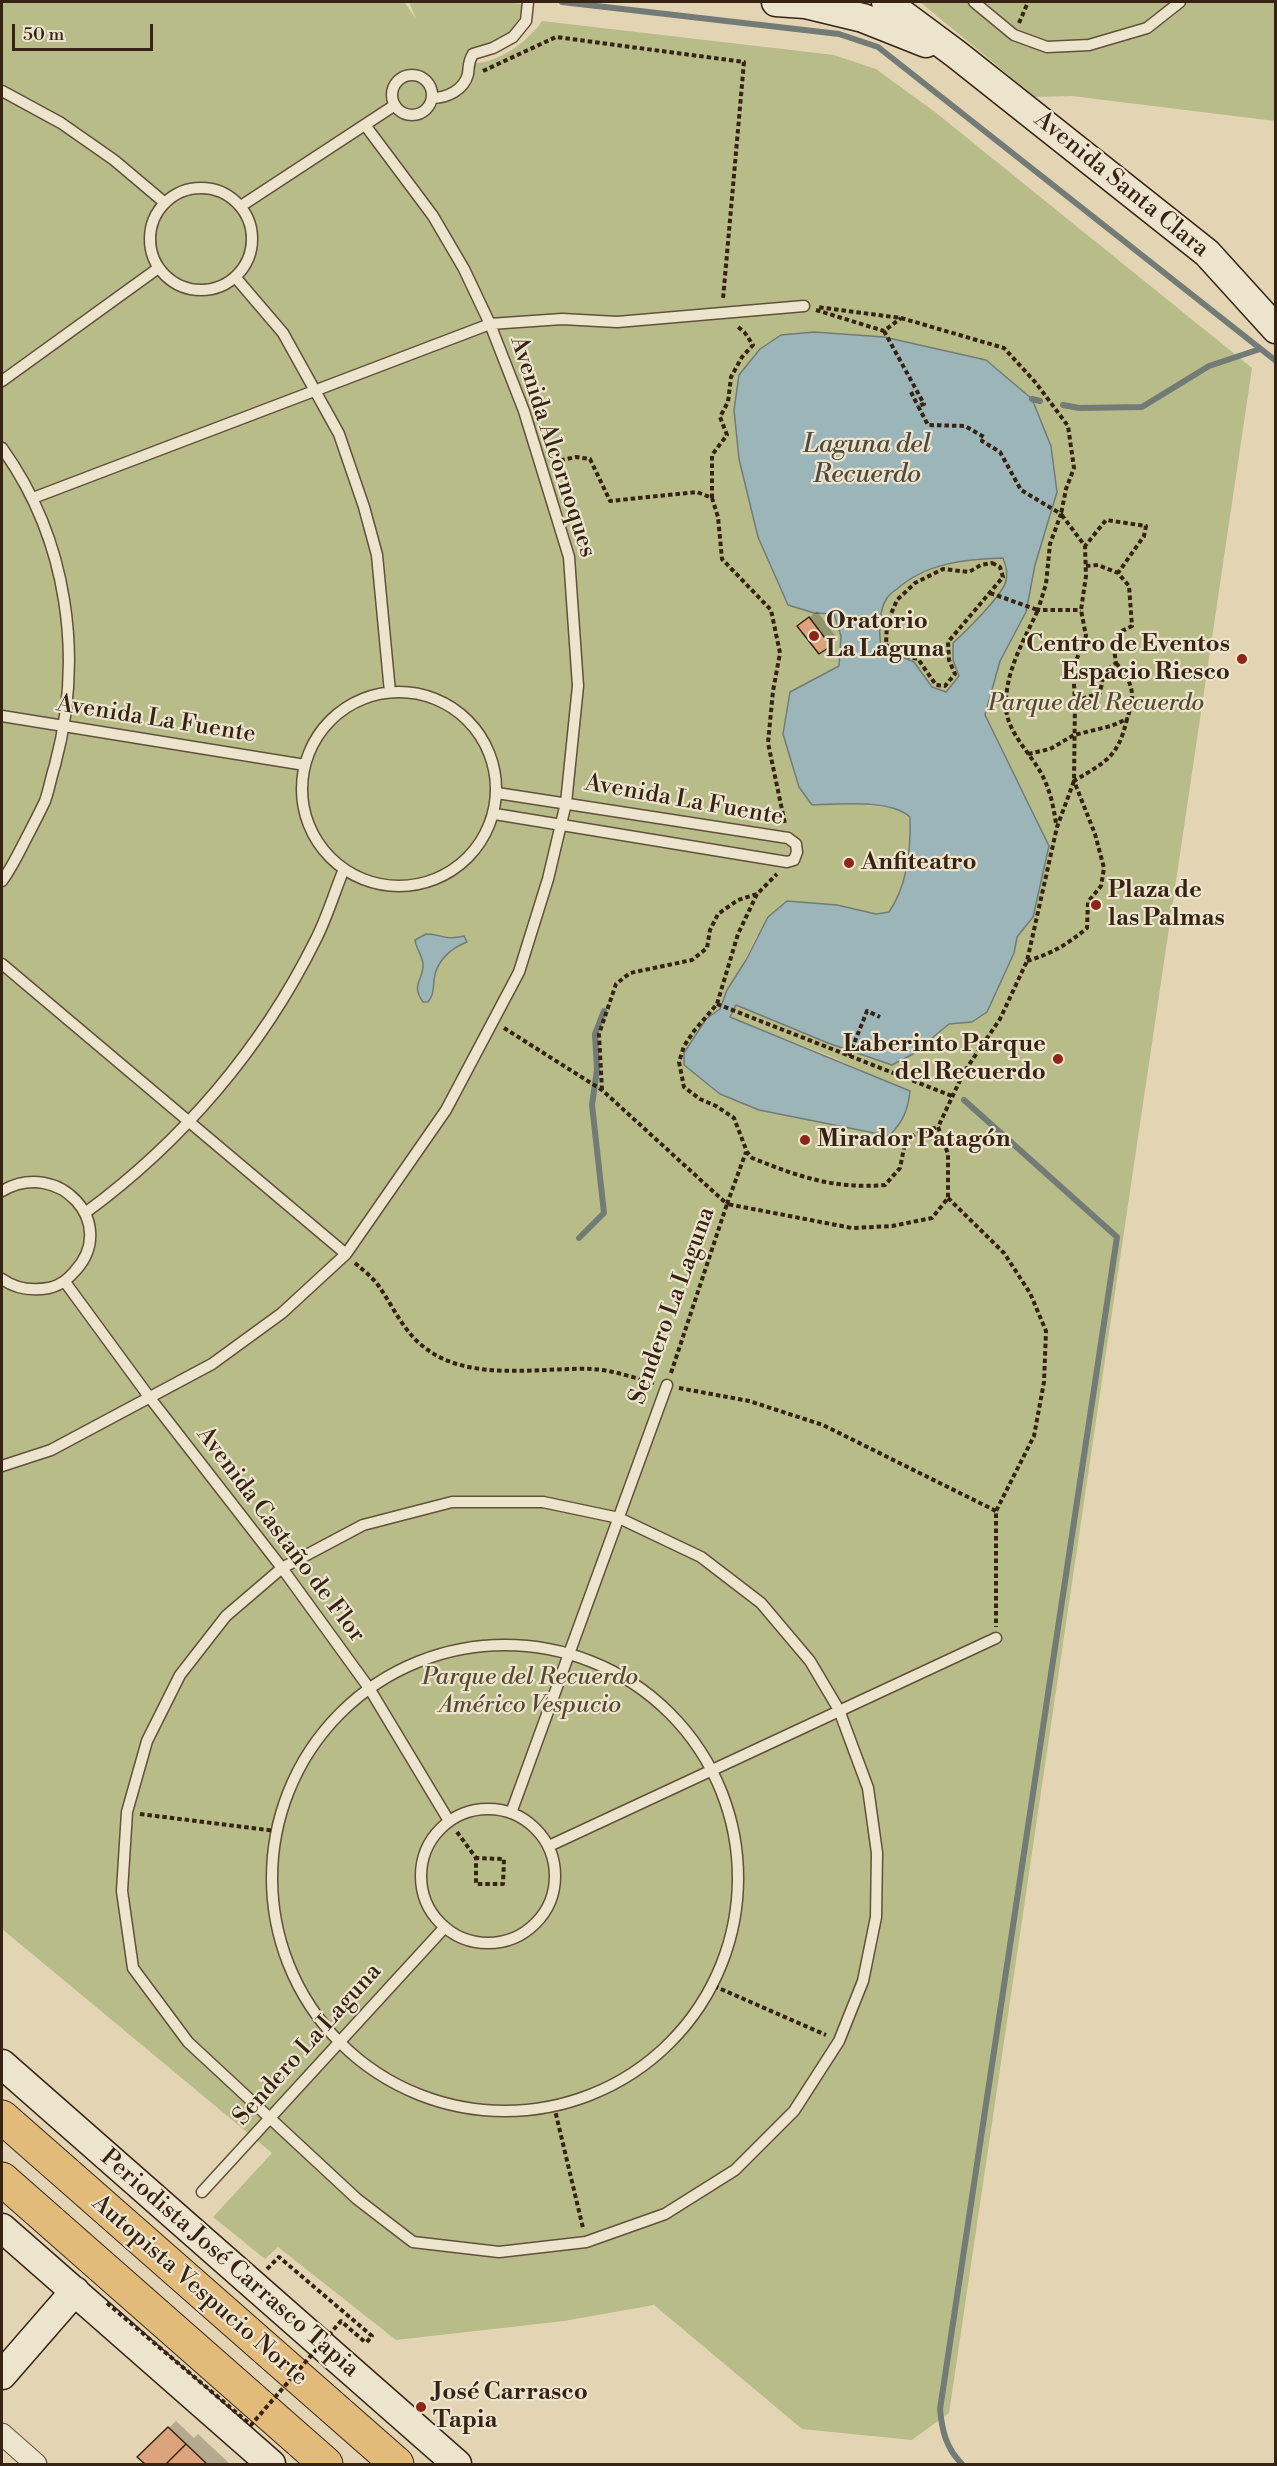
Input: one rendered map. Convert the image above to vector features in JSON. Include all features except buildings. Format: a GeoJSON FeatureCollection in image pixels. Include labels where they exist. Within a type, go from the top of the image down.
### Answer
{"type":"FeatureCollection","features":[{"type":"Feature","properties":{"kind":"highway","name":"Autopista Vespucio Norte"},"geometry":{"type":"LineString","coordinates":[[2,2117],[397,2464]]}},
{"type":"Feature","properties":{"kind":"highway","name":"Autopista Vespucio Norte"},"geometry":{"type":"LineString","coordinates":[[2,2179],[326,2464]]}},
{"type":"Feature","properties":{"kind":"main road","name":"Avenida Santa Clara"},"geometry":{"type":"LineString","coordinates":[[776,2],[805,4],[863,18],[956,54]]}},
{"type":"Feature","properties":{"kind":"main road","name":"Avenida Santa Clara"},"geometry":{"type":"LineString","coordinates":[[886,2],[956,54],[1207,253],[1275,328]]}},
{"type":"Feature","properties":{"kind":"main road","name":"Periodista José Carrasco Tapia"},"geometry":{"type":"LineString","coordinates":[[2,2064],[457,2464]]}},
{"type":"Feature","properties":{"kind":"main road"},"geometry":{"type":"LineString","coordinates":[[2,2228],[271,2464]]}},
{"type":"Feature","properties":{"kind":"main road"},"geometry":{"type":"LineString","coordinates":[[2,2375],[75,2291]]}},
{"type":"Feature","properties":{"kind":"street"},"geometry":{"type":"LineString","coordinates":[[2,2434],[36,2464]]}},
{"type":"Feature","properties":{"kind":"lane"},"geometry":{"type":"LineString","coordinates":[[432,98],[441,98],[455,91],[466,79],[468,63],[473,54],[504,43],[513,37],[526,21],[528,2]]}},
{"type":"Feature","properties":{"kind":"lane"},"geometry":{"type":"LineString","coordinates":[[974,2],[1014,35],[1047,47],[1089,45],[1147,28],[1180,2]]}},
{"type":"Feature","properties":{"kind":"lane"},"geometry":{"type":"LineString","coordinates":[[408,75],[415,75],[427,80],[432,98],[430,105],[419,114],[406,114],[395,105],[394,87],[397,81],[408,75]]}},
{"type":"Feature","properties":{"kind":"lane"},"geometry":{"type":"LineString","coordinates":[[2,92],[61,123],[114,160],[165,203]]}},
{"type":"Feature","properties":{"kind":"lane"},"geometry":{"type":"LineString","coordinates":[[241,206],[395,105]]}},
{"type":"Feature","properties":{"kind":"lane","name":"Avenida Alcornoques"},"geometry":{"type":"LineString","coordinates":[[2,1466],[51,1450],[213,1364],[282,1312],[346,1254],[446,1110],[519,972],[548,879],[566,803],[578,686],[569,557],[524,411],[490,324],[464,269],[433,216],[365,124]]}},
{"type":"Feature","properties":{"kind":"lane"},"geometry":{"type":"LineString","coordinates":[[204,188],[220,192],[241,206],[251,228],[252,245],[247,262],[236,278],[208,290],[192,290],[176,284],[157,268],[150,248],[149,233],[153,219],[173,195],[188,189],[204,188]]}},
{"type":"Feature","properties":{"kind":"lane"},"geometry":{"type":"LineString","coordinates":[[2,381],[157,268]]}},
{"type":"Feature","properties":{"kind":"lane"},"geometry":{"type":"LineString","coordinates":[[236,278],[283,333],[317,391],[343,443],[377,555],[390,693]]}},
{"type":"Feature","properties":{"kind":"lane"},"geometry":{"type":"LineString","coordinates":[[33,498],[490,324],[562,319],[617,322],[804,306]]}},
{"type":"Feature","properties":{"kind":"lane"},"geometry":{"type":"LineString","coordinates":[[2,448],[33,498],[51,546],[66,606],[70,667],[65,728],[45,800],[11,868],[2,881]]}},
{"type":"Feature","properties":{"kind":"lane"},"geometry":{"type":"LineString","coordinates":[[390,693],[419,694],[447,704],[470,722],[486,746],[495,774],[497,793],[495,814],[485,835],[464,861],[436,879],[403,886],[369,884],[344,869],[322,849],[307,823],[302,794],[304,765],[316,738],[336,715],[361,700],[390,693]]}},
{"type":"Feature","properties":{"kind":"lane","name":"Avenida La Fuente"},"geometry":{"type":"LineString","coordinates":[[2,716],[304,765]]}},
{"type":"Feature","properties":{"kind":"lane","name":"Avenida La Fuente"},"geometry":{"type":"LineString","coordinates":[[495,814],[787,862],[794,860],[797,852],[796,844],[788,838],[497,793]]}},
{"type":"Feature","properties":{"kind":"lane"},"geometry":{"type":"LineString","coordinates":[[85,1213],[124,1184],[189,1123],[243,1056],[283,1000],[316,939],[344,869]]}},
{"type":"Feature","properties":{"kind":"lane"},"geometry":{"type":"LineString","coordinates":[[2,964],[346,1254]]}},
{"type":"Feature","properties":{"kind":"lane"},"geometry":{"type":"LineString","coordinates":[[2,1191],[27,1181],[45,1182],[61,1187],[73,1197],[85,1213],[90,1230],[89,1247],[82,1264],[65,1282],[38,1290],[20,1288],[2,1279]]}},
{"type":"Feature","properties":{"kind":"lane","name":"Avenida Castaño de Flor"},"geometry":{"type":"LineString","coordinates":[[65,1282],[150,1398],[282,1568],[369,1688],[449,1821]]}},
{"type":"Feature","properties":{"kind":"lane","name":"Sendero La Laguna"},"geometry":{"type":"LineString","coordinates":[[511,1813],[667,1386]]}},
{"type":"Feature","properties":{"kind":"lane"},"geometry":{"type":"LineString","coordinates":[[452,1502],[543,1502],[619,1518],[700,1557],[761,1603],[810,1661],[839,1710],[868,1788],[877,1852],[876,1917],[863,1981],[839,2041],[794,2112],[735,2170],[665,2214],[586,2242],[499,2252],[413,2242],[357,2199],[188,2042],[133,1968],[122,1891],[127,1812],[147,1741],[180,1675],[226,1616],[282,1568],[363,1525],[452,1502]]}},
{"type":"Feature","properties":{"kind":"lane"},"geometry":{"type":"LineString","coordinates":[[549,1846],[996,1638]]}},
{"type":"Feature","properties":{"kind":"lane"},"geometry":{"type":"LineString","coordinates":[[497,1645],[542,1647],[570,1653],[629,1679],[666,1707],[697,1743],[714,1769],[739,1851],[737,1920],[714,1986],[674,2041],[619,2083],[554,2106],[501,2112],[448,2104],[398,2085],[334,2048],[284,1953],[272,1893],[276,1830],[289,1789],[309,1751],[336,1717],[369,1688],[408,1665],[452,1651],[497,1645]]}},
{"type":"Feature","properties":{"kind":"lane"},"geometry":{"type":"LineString","coordinates":[[490,1809],[511,1813],[527,1822],[549,1846],[555,1872],[553,1894],[543,1914],[528,1930],[508,1940],[486,1943],[464,1939],[444,1927],[431,1912],[423,1894],[421,1874],[424,1853],[434,1836],[449,1821],[468,1812],[479,1810],[490,1809]]}},
{"type":"Feature","properties":{"kind":"lane","name":"Sendero La Laguna"},"geometry":{"type":"LineString","coordinates":[[202,2192],[444,1927]]}},
{"type":"Feature","properties":{"kind":"path"},"geometry":{"type":"LineString","coordinates":[[1014,35],[1028,2]]}},
{"type":"Feature","properties":{"kind":"path"},"geometry":{"type":"LineString","coordinates":[[466,79],[556,38],[744,62],[721,313],[745,333],[753,345],[742,357],[731,377],[729,402],[720,417],[728,435],[712,455],[712,498],[718,517],[722,559],[771,610],[780,652],[772,691],[768,743],[788,838]]}},
{"type":"Feature","properties":{"kind":"path"},"geometry":{"type":"LineString","coordinates":[[804,306],[901,318],[1004,348],[1036,383],[1068,426],[1074,468],[1066,489],[1062,514],[1050,544],[1046,584],[1038,610],[1017,652],[1007,685],[1005,708],[1017,738],[1044,778],[1053,804],[1057,827]]}},
{"type":"Feature","properties":{"kind":"path"},"geometry":{"type":"LineString","coordinates":[[804,306],[884,331],[924,404],[918,406]]}},
{"type":"Feature","properties":{"kind":"path"},"geometry":{"type":"LineString","coordinates":[[884,331],[901,318]]}},
{"type":"Feature","properties":{"kind":"path"},"geometry":{"type":"LineString","coordinates":[[911,392],[928,425],[965,426],[984,437],[982,441],[1000,452],[1021,490],[1062,514],[1085,546],[1086,566],[1081,610],[1086,636],[1072,668],[1076,701],[1074,781],[1057,827],[1027,961],[1000,1019],[964,1072],[938,1127],[948,1154],[948,1198],[1004,1254],[1030,1293],[1046,1331],[1044,1382],[1034,1436],[996,1511],[996,1638]]}},
{"type":"Feature","properties":{"kind":"path"},"geometry":{"type":"LineString","coordinates":[[541,465],[576,457],[590,459],[610,501],[697,492],[712,498]]}},
{"type":"Feature","properties":{"kind":"path"},"geometry":{"type":"LineString","coordinates":[[1085,546],[1106,520],[1146,526],[1144,536],[1118,573]]}},
{"type":"Feature","properties":{"kind":"path"},"geometry":{"type":"LineString","coordinates":[[992,563],[1000,567],[1003,576],[990,594],[948,642],[949,660],[955,674],[945,686],[936,685],[918,660],[902,655],[886,645],[887,623],[897,600],[915,583],[943,569],[969,572],[981,565],[992,563]]}},
{"type":"Feature","properties":{"kind":"path"},"geometry":{"type":"LineString","coordinates":[[1074,781],[1109,759],[1122,740],[1131,705],[1132,686],[1128,676],[1116,663],[1114,649],[1118,633],[1132,626],[1129,586],[1118,573],[1098,565],[1086,566]]}},
{"type":"Feature","properties":{"kind":"path"},"geometry":{"type":"LineString","coordinates":[[990,594],[1038,610],[1081,610]]}},
{"type":"Feature","properties":{"kind":"path"},"geometry":{"type":"LineString","coordinates":[[1076,701],[1100,693],[1104,672],[1116,663]]}},
{"type":"Feature","properties":{"kind":"path"},"geometry":{"type":"LineString","coordinates":[[1028,754],[1050,749],[1074,735],[1111,726],[1127,718]]}},
{"type":"Feature","properties":{"kind":"path"},"geometry":{"type":"LineString","coordinates":[[1027,961],[1068,944],[1087,928],[1088,902],[1101,886],[1104,868],[1101,853],[1074,781]]}},
{"type":"Feature","properties":{"kind":"path"},"geometry":{"type":"LineString","coordinates":[[787,862],[758,894],[738,934],[717,1004],[684,1046],[679,1062],[684,1087],[700,1100],[716,1106],[734,1118],[747,1152],[752,1158],[820,1182],[858,1187],[885,1185],[900,1168],[905,1143],[915,1134],[938,1127]]}},
{"type":"Feature","properties":{"kind":"path"},"geometry":{"type":"LineString","coordinates":[[601,1089],[599,1034],[616,984],[630,973],[692,960],[707,948],[710,930],[718,914],[738,900],[758,894]]}},
{"type":"Feature","properties":{"kind":"path"},"geometry":{"type":"LineString","coordinates":[[717,1004],[952,1096]]}},
{"type":"Feature","properties":{"kind":"path"},"geometry":{"type":"LineString","coordinates":[[849,1056],[867,1011],[880,1017]]}},
{"type":"Feature","properties":{"kind":"path"},"geometry":{"type":"LineString","coordinates":[[493,1021],[601,1089],[727,1204],[747,1152]]}},
{"type":"Feature","properties":{"kind":"path","name":"Sendero La Laguna"},"geometry":{"type":"LineString","coordinates":[[667,1386],[727,1204],[852,1228],[892,1226],[932,1218],[948,1198]]}},
{"type":"Feature","properties":{"kind":"path"},"geometry":{"type":"LineString","coordinates":[[346,1254],[377,1283],[406,1329],[424,1348],[445,1360],[467,1367],[492,1371],[595,1369],[667,1386],[748,1401],[823,1425],[996,1511]]}},
{"type":"Feature","properties":{"kind":"path"},"geometry":{"type":"LineString","coordinates":[[127,1812],[276,1830]]}},
{"type":"Feature","properties":{"kind":"path"},"geometry":{"type":"LineString","coordinates":[[449,1821],[476,1858],[476,1884],[503,1884],[504,1859],[476,1858]]}},
{"type":"Feature","properties":{"kind":"path"},"geometry":{"type":"LineString","coordinates":[[714,1986],[839,2041]]}},
{"type":"Feature","properties":{"kind":"path"},"geometry":{"type":"LineString","coordinates":[[554,2106],[586,2242]]}},
{"type":"Feature","properties":{"kind":"path"},"geometry":{"type":"LineString","coordinates":[[107,2303],[251,2426],[341,2321],[366,2343],[372,2336],[279,2257]]}},
{"type":"Feature","properties":{"kind":"green space","name":"Parque del Recuerdo Américo Vespucio"},"geometry":{"type":"Polygon","coordinates":[[[2,2],[397,2],[405,3],[416,19],[409,2],[499,2],[523,4],[513,30],[496,41],[478,48],[463,62],[485,62],[497,58],[527,38],[542,21],[834,55],[876,69],[935,112],[1252,368],[949,2413],[912,2440],[802,2429],[654,2305],[564,2321],[396,2340],[278,2247],[265,2259],[213,2217],[272,2153],[2,1929],[2,2]],[[814,332],[781,335],[739,459],[758,537],[788,605],[814,613],[834,614],[841,636],[839,666],[856,804],[902,809],[910,817],[904,879],[889,912],[876,914],[837,905],[757,936],[720,1009],[706,1019],[684,1053],[684,1065],[720,1094],[759,1110],[857,1130],[909,1091],[827,1055],[730,1017],[735,1005],[828,1043],[893,1065],[913,1054],[949,1024],[972,1022],[1014,953],[1017,937],[1033,917],[1035,817],[984,715],[1000,661],[1026,612],[1035,565],[884,337],[814,332]]]}},
{"type":"Feature","properties":{"kind":"green space"},"geometry":{"type":"Polygon","coordinates":[[[920,2],[1275,2],[1275,121],[1072,96],[1035,97],[920,2]]]}},
{"type":"Feature","properties":{"kind":"green space"},"geometry":{"type":"Polygon","coordinates":[[[1003,558],[1007,575],[1003,587],[953,643],[953,660],[959,676],[945,692],[932,687],[914,662],[881,648],[882,610],[890,594],[909,580],[934,568],[961,561],[1003,558]]]}},
{"type":"Feature","properties":{"kind":"water","name":"Laguna del Recuerdo"},"geometry":{"type":"Polygon","coordinates":[[[814,332],[884,337],[986,360],[1032,399],[1051,446],[1057,492],[1035,565],[1026,612],[1000,661],[985,715],[1049,846],[1033,917],[1017,937],[1014,953],[987,1012],[972,1022],[949,1024],[913,1054],[892,1065],[828,1043],[736,1005],[730,1017],[910,1091],[904,1115],[889,1136],[759,1110],[720,1094],[684,1065],[684,1053],[706,1019],[720,1009],[727,990],[746,960],[768,917],[787,901],[837,905],[876,914],[889,912],[900,891],[909,854],[910,817],[901,811],[890,807],[863,804],[812,805],[799,787],[783,734],[790,692],[839,666],[841,636],[834,614],[814,613],[788,605],[758,537],[739,459],[734,410],[739,375],[760,349],[781,335],[814,332]],[[1003,558],[947,564],[908,580],[890,594],[884,604],[880,623],[881,648],[914,662],[932,687],[946,692],[959,676],[953,660],[953,643],[1003,587],[1007,575],[1003,558]]]}},
{"type":"Feature","properties":{"kind":"water"},"geometry":{"type":"Polygon","coordinates":[[[426,934],[448,938],[464,936],[467,942],[455,948],[441,961],[435,973],[431,997],[428,1002],[423,1002],[419,996],[418,986],[423,964],[415,940],[426,934]]]}},
{"type":"Feature","properties":{"kind":"waterway"},"geometry":{"type":"LineString","coordinates":[[562,2],[839,34],[878,47],[1276,361]]}},
{"type":"Feature","properties":{"kind":"waterway"},"geometry":{"type":"LineString","coordinates":[[1063,405],[1079,408],[1142,407],[1209,366],[1260,349]]}},
{"type":"Feature","properties":{"kind":"waterway"},"geometry":{"type":"LineString","coordinates":[[1032,399],[1040,401]]}},
{"type":"Feature","properties":{"kind":"waterway"},"geometry":{"type":"LineString","coordinates":[[579,1238],[604,1213],[592,1105],[597,1070],[595,1034],[604,1011]]}},
{"type":"Feature","properties":{"kind":"waterway"},"geometry":{"type":"LineString","coordinates":[[962,2464],[952,2452],[946,2439],[940,2409],[1117,1237],[964,1100]]}},
{"type":"Feature","properties":{"kind":"place","name":"Oratorio La Laguna"},"geometry":{"type":"Point","coordinates":[814,636]}},
{"type":"Feature","properties":{"kind":"place","name":"Centro de Eventos Espacio Riesco"},"geometry":{"type":"Point","coordinates":[1242,659]}},
{"type":"Feature","properties":{"kind":"place","name":"Anfiteatro"},"geometry":{"type":"Point","coordinates":[849,863]}},
{"type":"Feature","properties":{"kind":"place","name":"Plaza de las Palmas"},"geometry":{"type":"Point","coordinates":[1096,905]}},
{"type":"Feature","properties":{"kind":"place","name":"Laberinto Parque del Recuerdo"},"geometry":{"type":"Point","coordinates":[1058,1059]}},
{"type":"Feature","properties":{"kind":"place","name":"Mirador Patagón"},"geometry":{"type":"Point","coordinates":[805,1140]}},
{"type":"Feature","properties":{"kind":"place","name":"José Carrasco Tapia"},"geometry":{"type":"Point","coordinates":[421,2407]}},
{"type":"Feature","properties":{"kind":"park label","name":"Parque del Recuerdo"},"geometry":{"type":"Point","coordinates":[1096,704]}}]}
